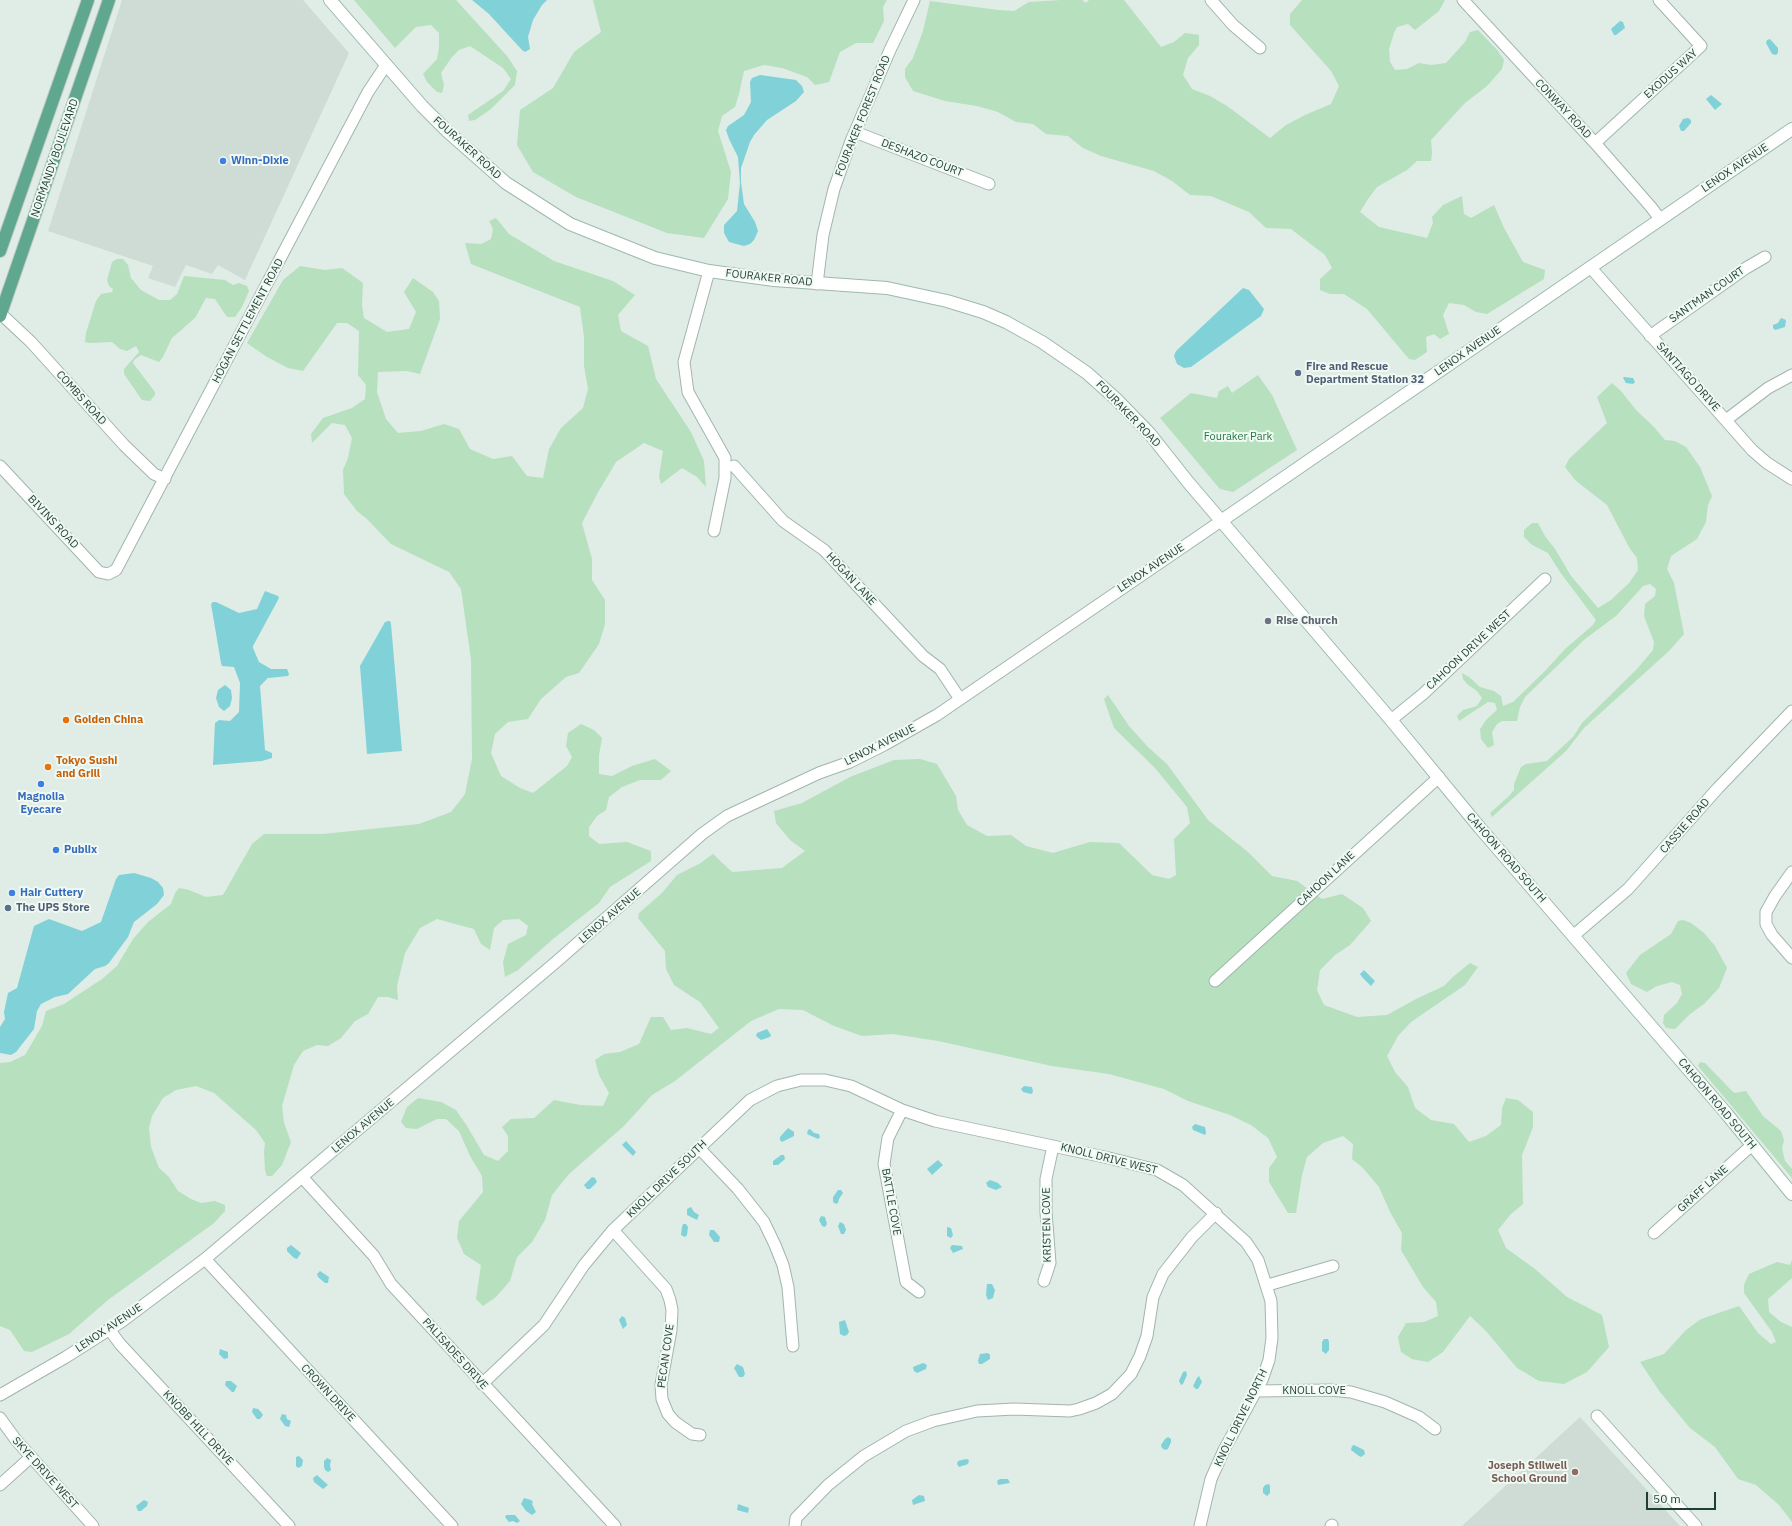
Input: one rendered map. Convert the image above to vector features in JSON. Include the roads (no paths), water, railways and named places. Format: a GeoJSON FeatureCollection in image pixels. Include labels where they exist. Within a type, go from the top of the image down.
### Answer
{"type":"FeatureCollection","features":[{"type":"Feature","properties":{"kind":"main road","name":"NORMANDY BOULEVARD"},"geometry":{"type":"LineString","coordinates":[[0,252],[88,0]]}},
{"type":"Feature","properties":{"kind":"main road","name":"NORMANDY BOULEVARD"},"geometry":{"type":"LineString","coordinates":[[0,314],[109,0]]}},
{"type":"Feature","properties":{"kind":"main road","name":"FOURAKER ROAD"},"geometry":{"type":"LineString","coordinates":[[330,0],[386,65],[447,131],[498,176],[525,196],[570,224],[655,258],[709,271],[754,278],[887,288],[947,300],[983,312],[1006,322],[1042,342],[1087,374],[1116,399],[1150,434],[1222,521]]}},
{"type":"Feature","properties":{"kind":"main road","name":"LENOX AVENUE"},"geometry":{"type":"LineString","coordinates":[[1222,521],[1792,129]]}},
{"type":"Feature","properties":{"kind":"main road","name":"CAHOON ROAD SOUTH"},"geometry":{"type":"LineString","coordinates":[[1222,521],[1439,777],[1480,828],[1574,936],[1792,1194]]}},
{"type":"Feature","properties":{"kind":"street","name":"FOURAKER FOREST ROAD"},"geometry":{"type":"LineString","coordinates":[[818,284],[823,235],[834,189],[854,132],[914,0]]}},
{"type":"Feature","properties":{"kind":"street"},"geometry":{"type":"LineString","coordinates":[[1211,0],[1234,25],[1260,48]]}},
{"type":"Feature","properties":{"kind":"street","name":"CONWAY ROAD"},"geometry":{"type":"LineString","coordinates":[[1463,0],[1595,144],[1660,219]]}},
{"type":"Feature","properties":{"kind":"street","name":"EXODUS WAY"},"geometry":{"type":"LineString","coordinates":[[1595,144],[1701,46],[1659,0]]}},
{"type":"Feature","properties":{"kind":"street","name":"HOGAN SETTLEMENT ROAD"},"geometry":{"type":"LineString","coordinates":[[108,574],[116,570],[368,92],[386,65]]}},
{"type":"Feature","properties":{"kind":"street","name":"DESHAZO COURT"},"geometry":{"type":"LineString","coordinates":[[854,132],[989,184]]}},
{"type":"Feature","properties":{"kind":"street","name":"SANTMAN COURT"},"geometry":{"type":"LineString","coordinates":[[1650,336],[1746,268],[1765,257]]}},
{"type":"Feature","properties":{"kind":"street","name":"SANTIAGO DRIVE"},"geometry":{"type":"LineString","coordinates":[[1590,267],[1755,453],[1792,479]]}},
{"type":"Feature","properties":{"kind":"street"},"geometry":{"type":"LineString","coordinates":[[709,271],[684,362],[688,392],[725,458],[725,478],[714,531]]}},
{"type":"Feature","properties":{"kind":"street","name":"COMBS ROAD"},"geometry":{"type":"LineString","coordinates":[[0,314],[31,342],[124,445],[154,474],[165,479]]}},
{"type":"Feature","properties":{"kind":"street"},"geometry":{"type":"LineString","coordinates":[[1726,420],[1768,388],[1792,375]]}},
{"type":"Feature","properties":{"kind":"street","name":"BIVINS ROAD"},"geometry":{"type":"LineString","coordinates":[[0,466],[99,572],[108,574]]}},
{"type":"Feature","properties":{"kind":"street","name":"HOGAN LANE"},"geometry":{"type":"LineString","coordinates":[[734,466],[783,521],[824,550],[923,656],[940,669],[960,699]]}},
{"type":"Feature","properties":{"kind":"street","name":"LENOX AVENUE"},"geometry":{"type":"LineString","coordinates":[[0,1395],[109,1329],[205,1259],[556,962],[702,834],[727,816],[750,804],[820,773],[850,762],[884,745],[960,699],[1222,521]]}},
{"type":"Feature","properties":{"kind":"street","name":"CAHOON DRIVE WEST"},"geometry":{"type":"LineString","coordinates":[[1391,720],[1423,694],[1545,579]]}},
{"type":"Feature","properties":{"kind":"street","name":"CASSIE ROAD"},"geometry":{"type":"LineString","coordinates":[[1574,936],[1628,889],[1718,788],[1792,711]]}},
{"type":"Feature","properties":{"kind":"street","name":"CAHOON LANE"},"geometry":{"type":"LineString","coordinates":[[1215,982],[1439,777]]}},
{"type":"Feature","properties":{"kind":"street"},"geometry":{"type":"LineString","coordinates":[[1792,872],[1774,896],[1766,912],[1766,924],[1772,935],[1792,958]]}},
{"type":"Feature","properties":{"kind":"street","name":"KNOLL DRIVE SOUTH"},"geometry":{"type":"LineString","coordinates":[[482,1384],[544,1325],[584,1265],[613,1230],[756,1096],[777,1086],[801,1080],[825,1080],[851,1086],[902,1110]]}},
{"type":"Feature","properties":{"kind":"street","name":"KNOLL DRIVE WEST"},"geometry":{"type":"LineString","coordinates":[[902,1110],[935,1121],[1157,1170],[1183,1185],[1216,1213],[1246,1242],[1258,1260],[1268,1285]]}},
{"type":"Feature","properties":{"kind":"street","name":"BATTLE COVE"},"geometry":{"type":"LineString","coordinates":[[902,1110],[888,1138],[884,1164],[885,1177],[906,1282],[919,1292]]}},
{"type":"Feature","properties":{"kind":"street","name":"GRAFF LANE"},"geometry":{"type":"LineString","coordinates":[[1654,1233],[1752,1145]]}},
{"type":"Feature","properties":{"kind":"street","name":"KRISTEN COVE"},"geometry":{"type":"LineString","coordinates":[[1044,1281],[1050,1263],[1046,1212],[1046,1179],[1053,1146]]}},
{"type":"Feature","properties":{"kind":"street"},"geometry":{"type":"LineString","coordinates":[[699,1148],[738,1189],[764,1222],[775,1245],[783,1265],[788,1287],[793,1346]]}},
{"type":"Feature","properties":{"kind":"street","name":"PALISADES DRIVE"},"geometry":{"type":"LineString","coordinates":[[302,1177],[374,1256],[391,1284],[615,1526]]}},
{"type":"Feature","properties":{"kind":"street"},"geometry":{"type":"LineString","coordinates":[[795,1526],[796,1518],[828,1485],[864,1456],[906,1431],[933,1421],[977,1411],[1014,1409],[1070,1411],[1096,1403],[1112,1394],[1131,1374],[1140,1356],[1147,1336],[1153,1297],[1163,1274],[1192,1237],[1216,1213]]}},
{"type":"Feature","properties":{"kind":"street","name":"PECAN COVE"},"geometry":{"type":"LineString","coordinates":[[613,1230],[666,1288],[672,1310],[671,1330],[661,1385],[662,1399],[668,1414],[674,1422],[692,1434],[700,1435]]}},
{"type":"Feature","properties":{"kind":"street","name":"CROWN DRIVE"},"geometry":{"type":"LineString","coordinates":[[205,1259],[452,1526]]}},
{"type":"Feature","properties":{"kind":"street"},"geometry":{"type":"LineString","coordinates":[[1268,1285],[1333,1266]]}},
{"type":"Feature","properties":{"kind":"street","name":"KNOLL DRIVE NORTH"},"geometry":{"type":"LineString","coordinates":[[1200,1526],[1211,1479],[1224,1450],[1256,1391],[1269,1360],[1273,1312],[1268,1285]]}},
{"type":"Feature","properties":{"kind":"street","name":"KNOBB HILL DRIVE"},"geometry":{"type":"LineString","coordinates":[[109,1329],[120,1344],[289,1526]]}},
{"type":"Feature","properties":{"kind":"street","name":"KNOLL COVE"},"geometry":{"type":"LineString","coordinates":[[1256,1391],[1330,1390],[1367,1395],[1420,1417],[1435,1429]]}},
{"type":"Feature","properties":{"kind":"street"},"geometry":{"type":"LineString","coordinates":[[1597,1416],[1696,1526]]}},
{"type":"Feature","properties":{"kind":"street","name":"SKYE DRIVE WEST"},"geometry":{"type":"LineString","coordinates":[[0,1418],[16,1440],[93,1526]]}},
{"type":"Feature","properties":{"kind":"street"},"geometry":{"type":"LineString","coordinates":[[0,1485],[31,1457]]}},
{"type":"Feature","properties":{"kind":"water"},"geometry":{"type":"Polygon","coordinates":[[[472,0],[547,0],[542,5],[533,20],[528,37],[530,49],[525,52],[522,50],[489,14],[472,0]]]}},
{"type":"Feature","properties":{"kind":"water"},"geometry":{"type":"Polygon","coordinates":[[[1620,21],[1623,22],[1625,28],[1614,35],[1611,29],[1620,21]]]}},
{"type":"Feature","properties":{"kind":"water"},"geometry":{"type":"Polygon","coordinates":[[[1770,39],[1778,48],[1778,53],[1776,55],[1772,54],[1766,43],[1767,40],[1770,39]]]}},
{"type":"Feature","properties":{"kind":"water"},"geometry":{"type":"Polygon","coordinates":[[[760,75],[796,80],[802,86],[804,92],[796,101],[767,120],[750,142],[741,168],[741,182],[744,204],[755,222],[758,231],[754,240],[750,244],[744,246],[729,242],[724,233],[724,225],[737,211],[740,183],[738,157],[726,130],[728,126],[744,115],[751,102],[750,82],[752,78],[760,75]]]}},
{"type":"Feature","properties":{"kind":"water"},"geometry":{"type":"Polygon","coordinates":[[[1711,95],[1722,104],[1715,110],[1706,99],[1711,95]]]}},
{"type":"Feature","properties":{"kind":"water"},"geometry":{"type":"Polygon","coordinates":[[[1688,118],[1691,120],[1691,123],[1684,131],[1681,131],[1679,126],[1683,119],[1688,118]]]}},
{"type":"Feature","properties":{"kind":"water"},"geometry":{"type":"Polygon","coordinates":[[[1243,288],[1249,290],[1264,309],[1261,316],[1191,367],[1184,368],[1177,364],[1174,356],[1176,351],[1243,288]]]}},
{"type":"Feature","properties":{"kind":"water"},"geometry":{"type":"Polygon","coordinates":[[[1781,318],[1786,320],[1785,327],[1775,330],[1773,325],[1778,323],[1781,318]]]}},
{"type":"Feature","properties":{"kind":"water"},"geometry":{"type":"Polygon","coordinates":[[[1623,378],[1633,378],[1635,382],[1633,384],[1626,383],[1623,378]]]}},
{"type":"Feature","properties":{"kind":"water"},"geometry":{"type":"Polygon","coordinates":[[[265,591],[278,596],[279,598],[253,648],[259,662],[271,669],[287,669],[289,674],[288,676],[268,678],[260,686],[265,750],[272,753],[272,758],[262,761],[213,765],[215,723],[219,720],[230,721],[239,712],[240,683],[234,667],[222,666],[211,604],[216,602],[239,613],[257,609],[265,591]]]}},
{"type":"Feature","properties":{"kind":"water"},"geometry":{"type":"Polygon","coordinates":[[[390,621],[391,624],[402,751],[367,754],[360,666],[385,622],[390,621]]]}},
{"type":"Feature","properties":{"kind":"water"},"geometry":{"type":"Polygon","coordinates":[[[225,685],[231,690],[232,698],[230,706],[224,711],[219,707],[216,698],[218,690],[225,685]]]}},
{"type":"Feature","properties":{"kind":"water"},"geometry":{"type":"Polygon","coordinates":[[[134,873],[151,878],[158,882],[163,888],[164,895],[157,904],[134,922],[128,937],[109,963],[95,969],[68,994],[55,997],[41,1004],[37,1011],[34,1029],[16,1052],[11,1055],[0,1053],[0,1027],[5,1019],[4,1012],[8,993],[17,988],[34,926],[49,919],[82,931],[101,922],[116,879],[119,875],[134,873]]]}},
{"type":"Feature","properties":{"kind":"water"},"geometry":{"type":"Polygon","coordinates":[[[1364,970],[1375,981],[1371,986],[1360,974],[1364,970]]]}},
{"type":"Feature","properties":{"kind":"water"},"geometry":{"type":"Polygon","coordinates":[[[767,1029],[771,1035],[770,1037],[761,1040],[756,1036],[757,1033],[767,1029]]]}},
{"type":"Feature","properties":{"kind":"water"},"geometry":{"type":"Polygon","coordinates":[[[1024,1086],[1032,1087],[1033,1092],[1031,1094],[1023,1092],[1021,1089],[1024,1086]]]}},
{"type":"Feature","properties":{"kind":"water"},"geometry":{"type":"Polygon","coordinates":[[[1195,1124],[1205,1127],[1205,1135],[1193,1130],[1192,1127],[1195,1124]]]}},
{"type":"Feature","properties":{"kind":"water"},"geometry":{"type":"Polygon","coordinates":[[[788,1128],[794,1132],[794,1136],[782,1142],[780,1137],[788,1128]]]}},
{"type":"Feature","properties":{"kind":"water"},"geometry":{"type":"Polygon","coordinates":[[[810,1129],[814,1133],[819,1134],[820,1137],[818,1139],[807,1134],[808,1130],[810,1129]]]}},
{"type":"Feature","properties":{"kind":"water"},"geometry":{"type":"Polygon","coordinates":[[[626,1141],[636,1152],[633,1156],[622,1145],[626,1141]]]}},
{"type":"Feature","properties":{"kind":"water"},"geometry":{"type":"Polygon","coordinates":[[[781,1155],[784,1155],[785,1159],[778,1165],[773,1165],[773,1161],[781,1155]]]}},
{"type":"Feature","properties":{"kind":"water"},"geometry":{"type":"Polygon","coordinates":[[[938,1160],[943,1165],[932,1175],[927,1169],[938,1160]]]}},
{"type":"Feature","properties":{"kind":"water"},"geometry":{"type":"Polygon","coordinates":[[[592,1177],[595,1178],[597,1182],[590,1189],[587,1189],[584,1185],[592,1177]]]}},
{"type":"Feature","properties":{"kind":"water"},"geometry":{"type":"Polygon","coordinates":[[[990,1180],[998,1183],[1002,1187],[996,1190],[988,1187],[986,1183],[990,1180]]]}},
{"type":"Feature","properties":{"kind":"water"},"geometry":{"type":"Polygon","coordinates":[[[838,1190],[841,1190],[843,1193],[836,1204],[833,1202],[833,1197],[838,1190]]]}},
{"type":"Feature","properties":{"kind":"water"},"geometry":{"type":"Polygon","coordinates":[[[691,1207],[694,1212],[699,1215],[697,1220],[687,1215],[687,1209],[691,1207]]]}},
{"type":"Feature","properties":{"kind":"water"},"geometry":{"type":"Polygon","coordinates":[[[821,1216],[825,1217],[827,1224],[825,1227],[822,1226],[819,1220],[821,1216]]]}},
{"type":"Feature","properties":{"kind":"water"},"geometry":{"type":"Polygon","coordinates":[[[840,1222],[844,1224],[846,1230],[844,1234],[841,1234],[838,1226],[840,1222]]]}},
{"type":"Feature","properties":{"kind":"water"},"geometry":{"type":"Polygon","coordinates":[[[683,1224],[686,1224],[688,1227],[687,1235],[685,1237],[681,1235],[683,1224]]]}},
{"type":"Feature","properties":{"kind":"water"},"geometry":{"type":"Polygon","coordinates":[[[947,1227],[951,1228],[953,1235],[951,1238],[947,1236],[947,1227]]]}},
{"type":"Feature","properties":{"kind":"water"},"geometry":{"type":"Polygon","coordinates":[[[710,1230],[714,1230],[720,1237],[719,1242],[714,1242],[709,1235],[710,1230]]]}},
{"type":"Feature","properties":{"kind":"water"},"geometry":{"type":"Polygon","coordinates":[[[291,1245],[301,1253],[297,1259],[287,1251],[287,1248],[291,1245]]]}},
{"type":"Feature","properties":{"kind":"water"},"geometry":{"type":"Polygon","coordinates":[[[952,1245],[962,1246],[963,1249],[953,1253],[950,1248],[952,1245]]]}},
{"type":"Feature","properties":{"kind":"water"},"geometry":{"type":"Polygon","coordinates":[[[320,1271],[329,1277],[328,1283],[325,1283],[318,1277],[317,1274],[320,1271]]]}},
{"type":"Feature","properties":{"kind":"water"},"geometry":{"type":"Polygon","coordinates":[[[987,1284],[992,1284],[995,1290],[993,1298],[988,1300],[986,1295],[987,1284]]]}},
{"type":"Feature","properties":{"kind":"water"},"geometry":{"type":"Polygon","coordinates":[[[622,1316],[625,1318],[627,1325],[623,1329],[619,1320],[622,1316]]]}},
{"type":"Feature","properties":{"kind":"water"},"geometry":{"type":"Polygon","coordinates":[[[845,1320],[849,1332],[844,1336],[840,1334],[839,1322],[845,1320]]]}},
{"type":"Feature","properties":{"kind":"water"},"geometry":{"type":"Polygon","coordinates":[[[1324,1339],[1328,1339],[1329,1342],[1329,1350],[1326,1354],[1322,1351],[1322,1342],[1324,1339]]]}},
{"type":"Feature","properties":{"kind":"water"},"geometry":{"type":"Polygon","coordinates":[[[220,1349],[228,1352],[228,1358],[224,1359],[219,1354],[220,1349]]]}},
{"type":"Feature","properties":{"kind":"water"},"geometry":{"type":"Polygon","coordinates":[[[988,1353],[990,1355],[990,1359],[982,1364],[979,1364],[978,1361],[980,1354],[988,1353]]]}},
{"type":"Feature","properties":{"kind":"water"},"geometry":{"type":"Polygon","coordinates":[[[923,1363],[927,1365],[926,1369],[917,1373],[914,1371],[913,1367],[923,1363]]]}},
{"type":"Feature","properties":{"kind":"water"},"geometry":{"type":"Polygon","coordinates":[[[737,1364],[743,1367],[745,1374],[743,1377],[739,1377],[734,1368],[737,1364]]]}},
{"type":"Feature","properties":{"kind":"water"},"geometry":{"type":"Polygon","coordinates":[[[1186,1371],[1187,1375],[1183,1384],[1181,1385],[1179,1381],[1183,1372],[1186,1371]]]}},
{"type":"Feature","properties":{"kind":"water"},"geometry":{"type":"Polygon","coordinates":[[[1199,1376],[1202,1382],[1198,1389],[1196,1389],[1193,1386],[1199,1376]]]}},
{"type":"Feature","properties":{"kind":"water"},"geometry":{"type":"Polygon","coordinates":[[[226,1381],[231,1381],[237,1386],[234,1392],[232,1392],[225,1385],[226,1381]]]}},
{"type":"Feature","properties":{"kind":"water"},"geometry":{"type":"Polygon","coordinates":[[[253,1408],[258,1409],[263,1415],[260,1419],[257,1419],[252,1412],[253,1408]]]}},
{"type":"Feature","properties":{"kind":"water"},"geometry":{"type":"Polygon","coordinates":[[[282,1414],[286,1415],[287,1419],[291,1421],[289,1427],[285,1426],[280,1419],[282,1414]]]}},
{"type":"Feature","properties":{"kind":"water"},"geometry":{"type":"Polygon","coordinates":[[[1168,1437],[1171,1439],[1171,1442],[1168,1449],[1165,1450],[1161,1445],[1168,1437]]]}},
{"type":"Feature","properties":{"kind":"water"},"geometry":{"type":"Polygon","coordinates":[[[1354,1445],[1364,1450],[1365,1454],[1361,1457],[1351,1450],[1352,1446],[1354,1445]]]}},
{"type":"Feature","properties":{"kind":"water"},"geometry":{"type":"Polygon","coordinates":[[[299,1456],[303,1460],[302,1466],[298,1468],[296,1466],[296,1457],[299,1456]]]}},
{"type":"Feature","properties":{"kind":"water"},"geometry":{"type":"Polygon","coordinates":[[[327,1458],[331,1460],[331,1470],[328,1472],[324,1467],[324,1461],[327,1458]]]}},
{"type":"Feature","properties":{"kind":"water"},"geometry":{"type":"Polygon","coordinates":[[[966,1459],[969,1460],[968,1464],[959,1467],[957,1464],[958,1461],[966,1459]]]}},
{"type":"Feature","properties":{"kind":"water"},"geometry":{"type":"Polygon","coordinates":[[[317,1475],[328,1485],[323,1489],[314,1482],[313,1478],[317,1475]]]}},
{"type":"Feature","properties":{"kind":"water"},"geometry":{"type":"Polygon","coordinates":[[[1000,1479],[1008,1479],[1010,1483],[998,1485],[997,1481],[1000,1479]]]}},
{"type":"Feature","properties":{"kind":"water"},"geometry":{"type":"Polygon","coordinates":[[[1269,1484],[1270,1486],[1270,1493],[1267,1496],[1263,1493],[1263,1488],[1265,1485],[1269,1484]]]}},
{"type":"Feature","properties":{"kind":"water"},"geometry":{"type":"Polygon","coordinates":[[[919,1495],[924,1496],[925,1501],[913,1505],[912,1500],[919,1495]]]}},
{"type":"Feature","properties":{"kind":"water"},"geometry":{"type":"Polygon","coordinates":[[[524,1498],[533,1502],[532,1504],[536,1512],[532,1515],[526,1511],[521,1504],[524,1498]]]}},
{"type":"Feature","properties":{"kind":"water"},"geometry":{"type":"Polygon","coordinates":[[[144,1500],[148,1502],[147,1506],[141,1511],[138,1511],[136,1506],[144,1500]]]}},
{"type":"Feature","properties":{"kind":"water"},"geometry":{"type":"Polygon","coordinates":[[[738,1504],[749,1508],[748,1513],[737,1510],[738,1504]]]}},
{"type":"Feature","properties":{"kind":"water"},"geometry":{"type":"Polygon","coordinates":[[[506,1515],[515,1515],[520,1521],[517,1523],[513,1521],[509,1522],[505,1517],[506,1515]]]}},
{"type":"Feature","properties":{"kind":"place","name":"Winn-Dixie"},"geometry":{"type":"Point","coordinates":[223,161]}},
{"type":"Feature","properties":{"kind":"place","name":"Fire and Rescue Department Station 32"},"geometry":{"type":"Point","coordinates":[1298,373]}},
{"type":"Feature","properties":{"kind":"place","name":"Rise Church"},"geometry":{"type":"Point","coordinates":[1268,621]}},
{"type":"Feature","properties":{"kind":"place","name":"Golden China"},"geometry":{"type":"Point","coordinates":[66,720]}},
{"type":"Feature","properties":{"kind":"place","name":"Tokyo Sushi and Grill"},"geometry":{"type":"Point","coordinates":[48,767]}},
{"type":"Feature","properties":{"kind":"place","name":"Magnolia Eyecare"},"geometry":{"type":"Point","coordinates":[41,784]}},
{"type":"Feature","properties":{"kind":"place","name":"Publix"},"geometry":{"type":"Point","coordinates":[56,850]}},
{"type":"Feature","properties":{"kind":"place","name":"Hair Cuttery"},"geometry":{"type":"Point","coordinates":[12,893]}},
{"type":"Feature","properties":{"kind":"place","name":"The UPS Store"},"geometry":{"type":"Point","coordinates":[8,908]}},
{"type":"Feature","properties":{"kind":"place","name":"Joseph Stilwell School Ground"},"geometry":{"type":"Point","coordinates":[1575,1472]}},
{"type":"Feature","properties":{"kind":"park label","name":"Fouraker Park"},"geometry":{"type":"Point","coordinates":[1238,437]}}]}
